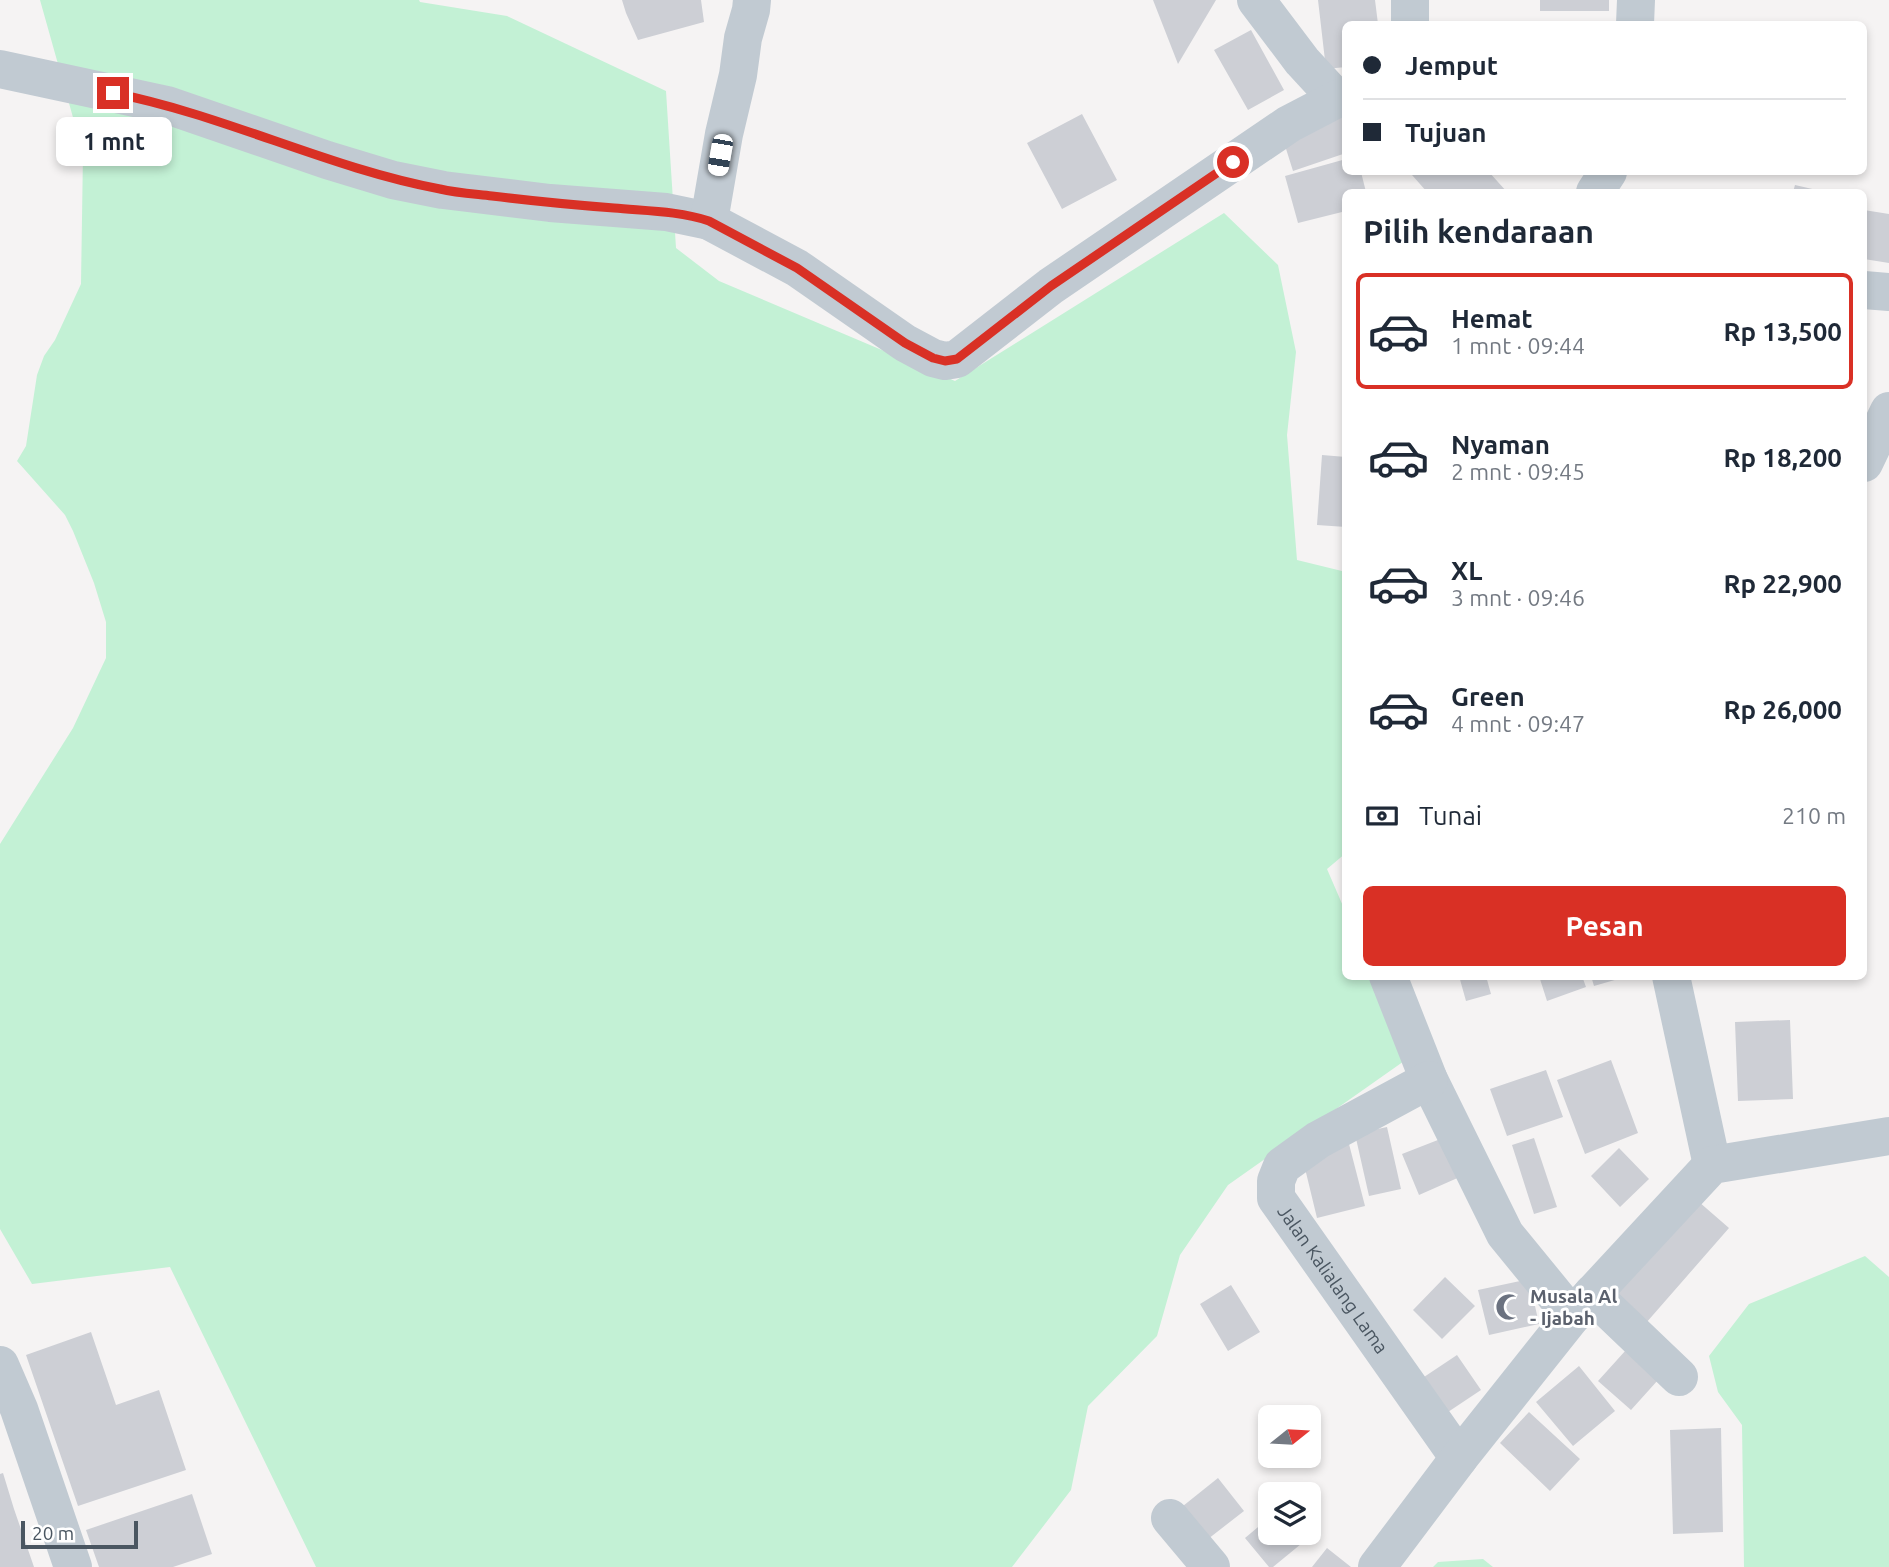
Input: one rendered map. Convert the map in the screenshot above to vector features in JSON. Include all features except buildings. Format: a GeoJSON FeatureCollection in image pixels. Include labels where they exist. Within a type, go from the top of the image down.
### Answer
{"type":"FeatureCollection","features":[{"type":"Feature","properties":{"kind":"street"},"geometry":{"type":"LineString","coordinates":[[709,221],[752,0]]}},
{"type":"Feature","properties":{"kind":"street"},"geometry":{"type":"LineString","coordinates":[[0,69],[167,105],[393,180],[443,190],[550,203],[666,212],[709,221],[797,268],[905,343],[933,358],[945,361],[957,359],[1051,286],[1289,124],[1341,99],[1302,61],[1256,0]]}},
{"type":"Feature","properties":{"kind":"street"},"geometry":{"type":"LineString","coordinates":[[1410,0],[1410,21]]}},
{"type":"Feature","properties":{"kind":"street"},"geometry":{"type":"LineString","coordinates":[[1635,21],[1636,0]]}},
{"type":"Feature","properties":{"kind":"street"},"geometry":{"type":"LineString","coordinates":[[1867,290],[1889,292]]}},
{"type":"Feature","properties":{"kind":"street"},"geometry":{"type":"LineString","coordinates":[[1867,457],[1889,411]]}},
{"type":"Feature","properties":{"kind":"street"},"geometry":{"type":"LineString","coordinates":[[1390,980],[1429,1080],[1505,1234],[1582,1305],[1679,1377]]}},
{"type":"Feature","properties":{"kind":"street"},"geometry":{"type":"LineString","coordinates":[[1672,980],[1712,1165]]}},
{"type":"Feature","properties":{"kind":"street","name":"Jalan Kalialang Lama"},"geometry":{"type":"LineString","coordinates":[[1429,1080],[1318,1140],[1282,1166],[1276,1181],[1276,1198],[1459,1458]]}},
{"type":"Feature","properties":{"kind":"street"},"geometry":{"type":"LineString","coordinates":[[1377,1567],[1459,1458],[1582,1305],[1712,1165],[1889,1136]]}},
{"type":"Feature","properties":{"kind":"street"},"geometry":{"type":"LineString","coordinates":[[0,1365],[9,1413],[73,1567]]}},
{"type":"Feature","properties":{"kind":"street"},"geometry":{"type":"LineString","coordinates":[[1170,1518],[1211,1567]]}},
{"type":"Feature","properties":{"kind":"green space"},"geometry":{"type":"Polygon","coordinates":[[[40,0],[419,0],[507,16],[666,91],[676,248],[719,281],[955,381],[1224,213],[1278,265],[1296,352],[1287,435],[1297,560],[1342,571],[1342,856],[1327,869],[1342,904],[1342,980],[1373,980],[1407,1059],[1228,1185],[1180,1255],[1157,1336],[1088,1406],[1071,1490],[1012,1567],[316,1567],[170,1267],[32,1284],[0,1229],[0,844],[73,728],[106,658],[106,622],[94,583],[65,515],[17,461],[26,446],[37,375],[81,284],[83,153],[40,0]]]}},
{"type":"Feature","properties":{"kind":"green space"},"geometry":{"type":"Polygon","coordinates":[[[1865,1256],[1889,1277],[1889,1567],[1744,1567],[1742,1425],[1718,1392],[1709,1356],[1749,1304],[1865,1256]]]}},
{"type":"Feature","properties":{"kind":"green space"},"geometry":{"type":"Polygon","coordinates":[[[1483,1559],[1493,1567],[1433,1567],[1438,1562],[1483,1559]]]}},
{"type":"Feature","properties":{"kind":"place","name":"Musala Al - Ijabah"},"geometry":{"type":"Point","coordinates":[1509,1307]}},
{"type":"Feature","properties":{"kind":"route"},"geometry":{"type":"LineString","coordinates":[[113,93],[167,105],[393,180],[443,190],[550,203],[666,212],[700,218],[797,268],[905,343],[933,358],[945,361],[957,359],[1051,286],[1233,162]]}}]}
